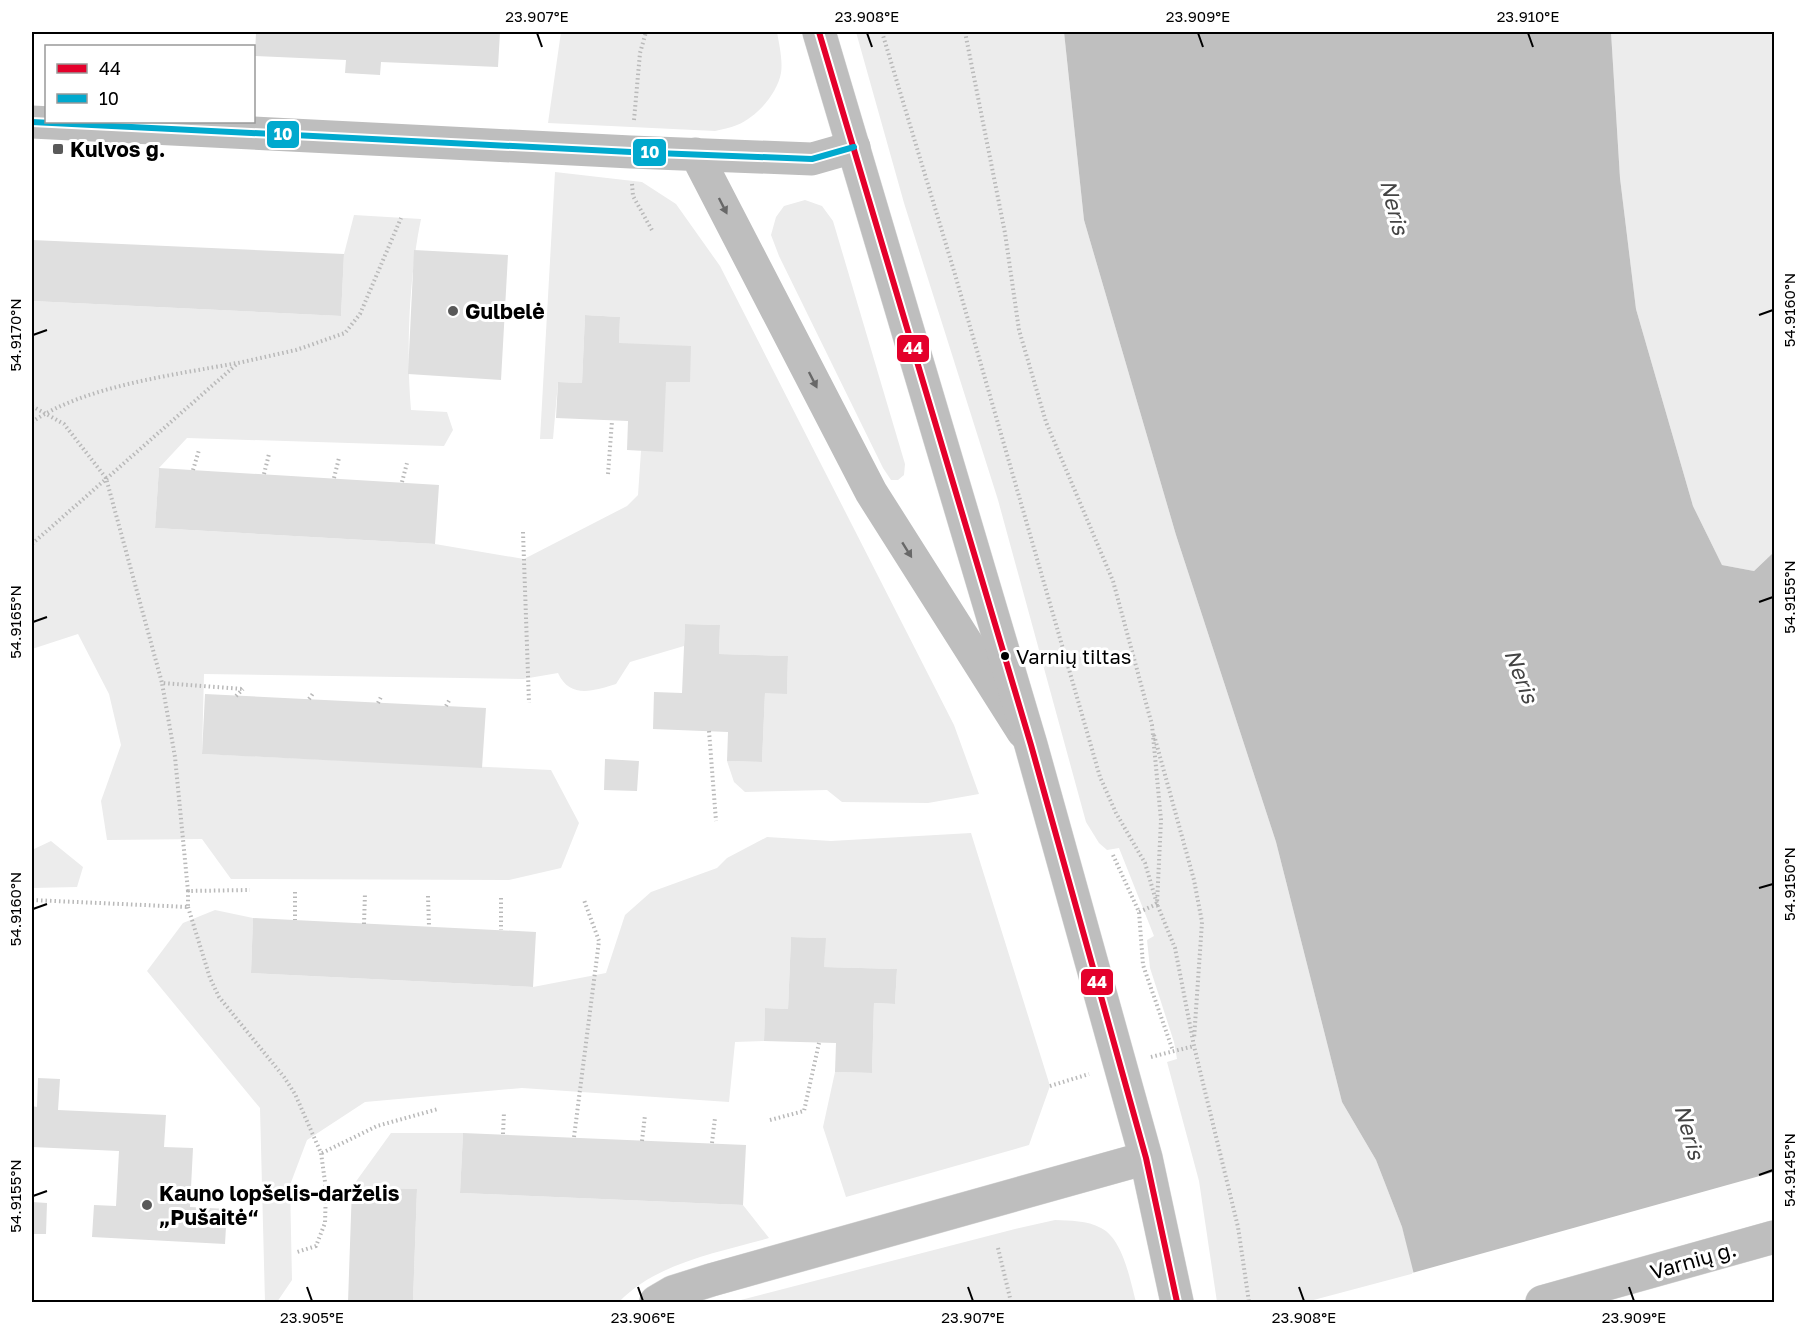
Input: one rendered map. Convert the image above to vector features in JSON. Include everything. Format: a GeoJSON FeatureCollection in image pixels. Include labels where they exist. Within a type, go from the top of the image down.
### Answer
{"type":"FeatureCollection","features":[{"type":"Feature","properties":{"kind":"main road"},"geometry":{"type":"LineString","coordinates":[[819,32],[1031,745],[1146,1158],[1177,1302]]}},
{"type":"Feature","properties":{"kind":"main road"},"geometry":{"type":"LineString","coordinates":[[53,123],[812,159],[854,147]]}},
{"type":"Feature","properties":{"kind":"main road"},"geometry":{"type":"LineString","coordinates":[[696,154],[871,492],[1031,745]]}},
{"type":"Feature","properties":{"kind":"main road"},"geometry":{"type":"LineString","coordinates":[[656,1302],[673,1292],[711,1280],[1146,1158]]}},
{"type":"Feature","properties":{"kind":"main road","name":"Varnių g."},"geometry":{"type":"LineString","coordinates":[[1542,1302],[1774,1237]]}},
{"type":"Feature","properties":{"kind":"path"},"geometry":{"type":"LineString","coordinates":[[882,32],[961,294],[1100,777],[1116,813],[1145,863],[1157,904],[1175,948],[1194,1046],[1238,1227],[1249,1302]]}},
{"type":"Feature","properties":{"kind":"path"},"geometry":{"type":"LineString","coordinates":[[965,32],[1005,233],[1018,330],[1046,422],[1113,581],[1194,880],[1202,922],[1194,1046]]}},
{"type":"Feature","properties":{"kind":"path"},"geometry":{"type":"LineString","coordinates":[[32,422],[44,413],[83,397],[138,382],[296,350],[345,333],[360,314],[401,218]]}},
{"type":"Feature","properties":{"kind":"path"},"geometry":{"type":"LineString","coordinates":[[32,544],[238,363]]}},
{"type":"Feature","properties":{"kind":"path"},"geometry":{"type":"LineString","coordinates":[[32,406],[64,424],[106,478],[162,682],[175,757],[188,907],[210,978],[219,997],[284,1077],[295,1094],[321,1153],[326,1189],[325,1223],[316,1246],[297,1252]]}},
{"type":"Feature","properties":{"kind":"path"},"geometry":{"type":"LineString","coordinates":[[608,474],[612,421]]}},
{"type":"Feature","properties":{"kind":"path"},"geometry":{"type":"LineString","coordinates":[[193,470],[199,450]]}},
{"type":"Feature","properties":{"kind":"path"},"geometry":{"type":"LineString","coordinates":[[264,474],[269,454]]}},
{"type":"Feature","properties":{"kind":"path"},"geometry":{"type":"LineString","coordinates":[[334,478],[339,458]]}},
{"type":"Feature","properties":{"kind":"path"},"geometry":{"type":"LineString","coordinates":[[402,482],[407,463]]}},
{"type":"Feature","properties":{"kind":"path"},"geometry":{"type":"LineString","coordinates":[[523,532],[529,702]]}},
{"type":"Feature","properties":{"kind":"path"},"geometry":{"type":"LineString","coordinates":[[162,682],[243,688],[236,696]]}},
{"type":"Feature","properties":{"kind":"path"},"geometry":{"type":"LineString","coordinates":[[309,699],[314,692]]}},
{"type":"Feature","properties":{"kind":"path"},"geometry":{"type":"LineString","coordinates":[[378,703],[382,695]]}},
{"type":"Feature","properties":{"kind":"path"},"geometry":{"type":"LineString","coordinates":[[446,706],[450,699]]}},
{"type":"Feature","properties":{"kind":"path"},"geometry":{"type":"LineString","coordinates":[[1152,725],[1161,820],[1157,904]]}},
{"type":"Feature","properties":{"kind":"path"},"geometry":{"type":"LineString","coordinates":[[709,731],[716,821]]}},
{"type":"Feature","properties":{"kind":"path"},"geometry":{"type":"LineString","coordinates":[[1113,855],[1139,912],[1143,965],[1173,1051]]}},
{"type":"Feature","properties":{"kind":"path"},"geometry":{"type":"LineString","coordinates":[[188,891],[250,890]]}},
{"type":"Feature","properties":{"kind":"path"},"geometry":{"type":"LineString","coordinates":[[295,892],[295,920]]}},
{"type":"Feature","properties":{"kind":"path"},"geometry":{"type":"LineString","coordinates":[[364,893],[364,924]]}},
{"type":"Feature","properties":{"kind":"path"},"geometry":{"type":"LineString","coordinates":[[428,896],[429,926]]}},
{"type":"Feature","properties":{"kind":"path"},"geometry":{"type":"LineString","coordinates":[[501,898],[501,930]]}},
{"type":"Feature","properties":{"kind":"path"},"geometry":{"type":"LineString","coordinates":[[32,900],[188,907]]}},
{"type":"Feature","properties":{"kind":"path"},"geometry":{"type":"LineString","coordinates":[[574,1137],[599,941],[584,900]]}},
{"type":"Feature","properties":{"kind":"path"},"geometry":{"type":"LineString","coordinates":[[1139,912],[1157,904]]}},
{"type":"Feature","properties":{"kind":"path"},"geometry":{"type":"LineString","coordinates":[[770,1120],[804,1111],[819,1043]]}},
{"type":"Feature","properties":{"kind":"path"},"geometry":{"type":"LineString","coordinates":[[321,1153],[377,1126],[438,1109]]}},
{"type":"Feature","properties":{"kind":"path"},"geometry":{"type":"LineString","coordinates":[[503,1134],[504,1112]]}},
{"type":"Feature","properties":{"kind":"path"},"geometry":{"type":"LineString","coordinates":[[642,1141],[645,1115]]}},
{"type":"Feature","properties":{"kind":"path"},"geometry":{"type":"LineString","coordinates":[[712,1143],[715,1118]]}},
{"type":"Feature","properties":{"kind":"path"},"geometry":{"type":"LineString","coordinates":[[998,1248],[1011,1302]]}},
{"type":"Feature","properties":{"kind":"shaded area"},"geometry":{"type":"Polygon","coordinates":[[[561,32],[777,32],[781,73],[771,97],[759,111],[737,125],[715,131],[548,123],[561,32]]]}},
{"type":"Feature","properties":{"kind":"shaded area"},"geometry":{"type":"Polygon","coordinates":[[[856,32],[1064,32],[1084,220],[1176,535],[1276,842],[1342,1102],[1376,1160],[1402,1227],[1415,1273],[1306,1302],[1217,1302],[1199,1181],[1167,1062],[1177,1059],[1174,1042],[1150,968],[1147,940],[1154,936],[1119,848],[1107,850],[1099,843],[1086,822],[998,500],[904,203],[856,32]]]}},
{"type":"Feature","properties":{"kind":"shaded area"},"geometry":{"type":"Polygon","coordinates":[[[1611,32],[1774,32],[1774,552],[1754,571],[1722,565],[1693,506],[1636,309],[1620,178],[1611,32]]]}},
{"type":"Feature","properties":{"kind":"shaded area"},"geometry":{"type":"Polygon","coordinates":[[[555,172],[642,182],[676,204],[720,266],[954,725],[979,794],[928,803],[842,802],[827,790],[745,792],[734,782],[727,761],[762,762],[765,693],[787,693],[788,656],[719,654],[720,625],[685,624],[684,646],[630,662],[616,684],[583,691],[569,687],[558,673],[523,679],[204,674],[202,754],[551,770],[579,823],[561,868],[509,880],[231,879],[202,839],[107,840],[101,801],[121,745],[109,694],[78,634],[32,649],[32,301],[341,316],[344,254],[354,215],[421,219],[410,314],[411,410],[447,412],[453,430],[444,446],[187,438],[159,468],[155,528],[435,544],[524,559],[627,506],[638,495],[641,451],[666,382],[690,382],[619,343],[620,317],[585,315],[582,383],[558,382],[553,439],[540,439],[555,172]]]}},
{"type":"Feature","properties":{"kind":"shaded area"},"geometry":{"type":"Polygon","coordinates":[[[805,200],[822,206],[833,221],[905,464],[904,475],[898,480],[891,480],[883,468],[779,256],[771,235],[776,217],[784,206],[805,200]]]}},
{"type":"Feature","properties":{"kind":"shaded area"},"geometry":{"type":"Polygon","coordinates":[[[971,833],[1050,1086],[1029,1145],[846,1197],[823,1127],[835,1072],[872,1073],[874,1003],[895,1004],[897,969],[824,967],[825,938],[791,937],[788,1009],[765,1008],[764,1041],[735,1042],[729,1102],[522,1088],[365,1102],[307,1140],[290,1185],[292,1280],[277,1302],[265,1302],[260,1108],[147,971],[183,923],[215,910],[253,918],[251,973],[533,987],[606,973],[625,915],[651,892],[717,868],[727,858],[767,837],[831,841],[971,833]]]}},
{"type":"Feature","properties":{"kind":"shaded area"},"geometry":{"type":"Polygon","coordinates":[[[51,841],[83,867],[77,887],[32,888],[32,850],[51,841]]]}},
{"type":"Feature","properties":{"kind":"shaded area"},"geometry":{"type":"Polygon","coordinates":[[[391,1133],[463,1133],[460,1193],[743,1205],[769,1238],[709,1254],[670,1268],[634,1289],[619,1302],[413,1302],[417,1189],[352,1187],[391,1133]]]}},
{"type":"Feature","properties":{"kind":"shaded area"},"geometry":{"type":"Polygon","coordinates":[[[1055,1220],[1078,1221],[1109,1233],[1120,1250],[1136,1302],[733,1302],[1015,1229],[1055,1220]]]}},
{"type":"Feature","properties":{"kind":"water","name":"Neris"},"geometry":{"type":"Polygon","coordinates":[[[1064,32],[1611,32],[1620,178],[1636,309],[1693,506],[1722,565],[1754,571],[1774,552],[1774,1302],[1421,1302],[1402,1227],[1376,1160],[1342,1102],[1276,842],[1176,535],[1084,220],[1064,32]]]}},
{"type":"Feature","properties":{"kind":"pier"},"geometry":{"type":"Polygon","coordinates":[[[1774,1172],[1774,1302],[1418,1302],[1412,1273],[1774,1172]]]}},
{"type":"Feature","properties":{"kind":"building"},"geometry":{"type":"Polygon","coordinates":[[[256,32],[500,32],[498,67],[381,62],[380,75],[345,73],[346,60],[255,56],[256,32]]]}},
{"type":"Feature","properties":{"kind":"building"},"geometry":{"type":"Polygon","coordinates":[[[32,240],[344,254],[341,316],[32,301],[32,240]]]}},
{"type":"Feature","properties":{"kind":"building"},"geometry":{"type":"Polygon","coordinates":[[[414,250],[508,255],[501,380],[408,374],[414,250]]]}},
{"type":"Feature","properties":{"kind":"building"},"geometry":{"type":"Polygon","coordinates":[[[585,315],[620,317],[619,343],[691,346],[690,382],[666,382],[663,452],[627,450],[628,421],[556,418],[558,382],[582,383],[585,315]]]}},
{"type":"Feature","properties":{"kind":"building"},"geometry":{"type":"Polygon","coordinates":[[[159,468],[439,485],[435,544],[155,528],[159,468]]]}},
{"type":"Feature","properties":{"kind":"building"},"geometry":{"type":"Polygon","coordinates":[[[685,624],[720,625],[719,654],[788,656],[787,694],[765,693],[762,762],[727,761],[728,732],[653,729],[654,692],[682,693],[685,624]]]}},
{"type":"Feature","properties":{"kind":"building"},"geometry":{"type":"Polygon","coordinates":[[[205,694],[486,708],[482,768],[202,754],[205,694]]]}},
{"type":"Feature","properties":{"kind":"building"},"geometry":{"type":"Polygon","coordinates":[[[605,759],[639,761],[637,791],[604,790],[605,759]]]}},
{"type":"Feature","properties":{"kind":"building"},"geometry":{"type":"Polygon","coordinates":[[[253,918],[536,932],[533,987],[251,973],[253,918]]]}},
{"type":"Feature","properties":{"kind":"building"},"geometry":{"type":"Polygon","coordinates":[[[791,937],[826,938],[824,967],[897,969],[895,1004],[874,1003],[872,1073],[835,1072],[836,1043],[764,1041],[765,1008],[788,1009],[791,937]]]}},
{"type":"Feature","properties":{"kind":"building"},"geometry":{"type":"Polygon","coordinates":[[[38,1078],[60,1079],[58,1110],[166,1115],[164,1147],[193,1148],[190,1207],[227,1209],[225,1244],[92,1237],[94,1205],[116,1206],[119,1151],[32,1147],[32,1106],[37,1107],[38,1078]]]}},
{"type":"Feature","properties":{"kind":"building"},"geometry":{"type":"Polygon","coordinates":[[[463,1133],[746,1145],[743,1205],[460,1193],[463,1133]]]}},
{"type":"Feature","properties":{"kind":"building"},"geometry":{"type":"Polygon","coordinates":[[[352,1187],[417,1189],[413,1302],[348,1302],[352,1187]]]}},
{"type":"Feature","properties":{"kind":"building"},"geometry":{"type":"Polygon","coordinates":[[[32,1202],[47,1203],[46,1234],[32,1234],[32,1202]]]}},
{"type":"Feature","properties":{"kind":"transit line","name":"44"},"geometry":{"type":"LineString","coordinates":[[819,32],[1031,745],[1146,1158],[1177,1302]]}},
{"type":"Feature","properties":{"kind":"transit line","name":"10"},"geometry":{"type":"LineString","coordinates":[[32,122],[45,123]]}},
{"type":"Feature","properties":{"kind":"transit line","name":"10"},"geometry":{"type":"LineString","coordinates":[[52,123],[812,159],[854,147]]}},
{"type":"Feature","properties":{"kind":"place","name":"Kulvos g."},"geometry":{"type":"Point","coordinates":[58,149]}},
{"type":"Feature","properties":{"kind":"place","name":"Gulbelė"},"geometry":{"type":"Point","coordinates":[453,311]}},
{"type":"Feature","properties":{"kind":"place","name":"Varnių tiltas"},"geometry":{"type":"Point","coordinates":[1005,656]}},
{"type":"Feature","properties":{"kind":"place","name":"Kauno lopšelis-darželis „Pušaitė“"},"geometry":{"type":"Point","coordinates":[147,1205]}}]}
